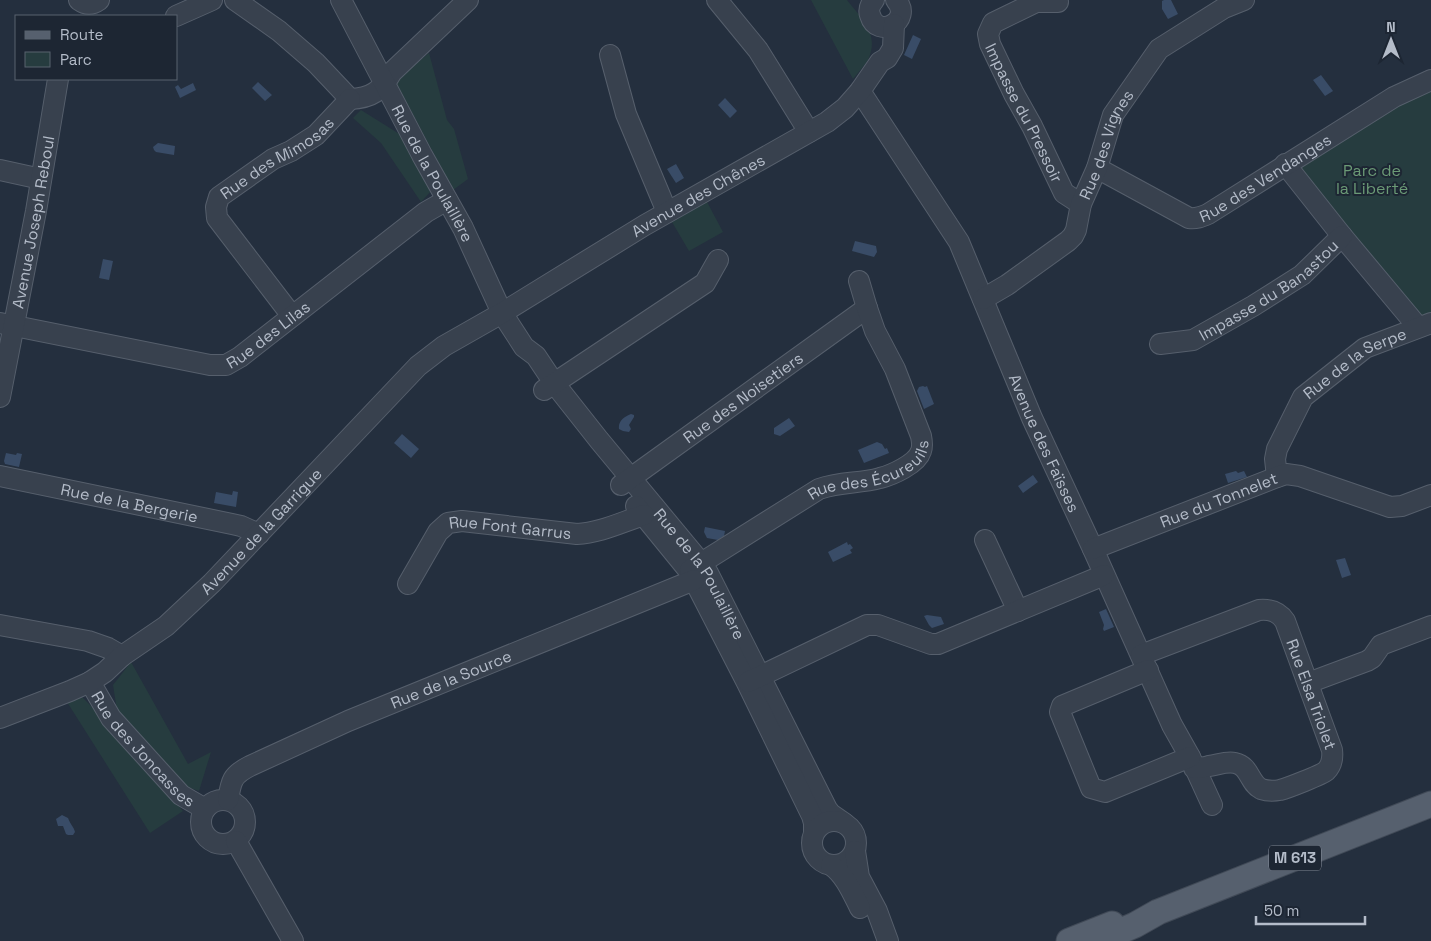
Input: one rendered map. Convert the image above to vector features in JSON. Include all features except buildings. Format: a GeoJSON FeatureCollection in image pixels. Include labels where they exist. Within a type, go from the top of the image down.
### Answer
{"type":"FeatureCollection","features":[{"type":"Feature","properties":{"kind":"main road","name":"M 613"},"geometry":{"type":"LineString","coordinates":[[1098,941],[1135,925],[1158,912],[1431,804]]}},
{"type":"Feature","properties":{"kind":"main road","name":"M 613"},"geometry":{"type":"LineString","coordinates":[[1068,941],[1133,917],[1158,912]]}},
{"type":"Feature","properties":{"kind":"street"},"geometry":{"type":"LineString","coordinates":[[178,15],[212,0]]}},
{"type":"Feature","properties":{"kind":"street"},"geometry":{"type":"LineString","coordinates":[[235,0],[280,31],[316,63],[350,99],[364,99],[385,84],[392,72],[468,0]]}},
{"type":"Feature","properties":{"kind":"street","name":"Rue de la Poulaillère"},"geometry":{"type":"LineString","coordinates":[[341,0],[463,228],[502,313],[524,347],[528,367],[549,387],[626,482],[695,572]]}},
{"type":"Feature","properties":{"kind":"street"},"geometry":{"type":"LineString","coordinates":[[716,0],[758,50],[809,132]]}},
{"type":"Feature","properties":{"kind":"street","name":"Rue des Vignes"},"geometry":{"type":"LineString","coordinates":[[982,299],[1007,285],[1073,236],[1081,204],[1097,168],[1113,115],[1159,49],[1224,8],[1244,0]]}},
{"type":"Feature","properties":{"kind":"street","name":"Impasse du Pressoir"},"geometry":{"type":"LineString","coordinates":[[1058,2],[1036,2],[993,23],[988,34],[990,44],[1064,193],[1081,204]]}},
{"type":"Feature","properties":{"kind":"street"},"geometry":{"type":"LineString","coordinates":[[75,15],[77,8],[89,3]]}},
{"type":"Feature","properties":{"kind":"street","name":"Avenue des Chênes"},"geometry":{"type":"LineString","coordinates":[[502,313],[667,212],[827,122],[839,113],[860,91],[880,62],[887,58],[893,48],[885,9]]}},
{"type":"Feature","properties":{"kind":"street"},"geometry":{"type":"LineString","coordinates":[[610,56],[626,114],[667,212]]}},
{"type":"Feature","properties":{"kind":"street","name":"Avenue Joseph Reboul"},"geometry":{"type":"LineString","coordinates":[[0,397],[7,325],[41,179],[58,80]]}},
{"type":"Feature","properties":{"kind":"street","name":"Rue des Vendanges"},"geometry":{"type":"LineString","coordinates":[[1097,168],[1194,219],[1208,214],[1394,97],[1431,80]]}},
{"type":"Feature","properties":{"kind":"street","name":"Avenue des Faïsses"},"geometry":{"type":"LineString","coordinates":[[860,91],[959,242],[1032,418],[1172,724],[1212,805]]}},
{"type":"Feature","properties":{"kind":"street","name":"Rue des Mimosas"},"geometry":{"type":"LineString","coordinates":[[292,316],[217,218],[216,207],[219,197],[273,159],[291,151],[316,135],[350,99]]}},
{"type":"Feature","properties":{"kind":"street"},"geometry":{"type":"LineString","coordinates":[[1286,164],[1342,236],[1425,325]]}},
{"type":"Feature","properties":{"kind":"street"},"geometry":{"type":"LineString","coordinates":[[0,170],[41,179]]}},
{"type":"Feature","properties":{"kind":"street","name":"Rue des Lilas"},"geometry":{"type":"LineString","coordinates":[[7,325],[217,366],[226,365],[240,357],[426,212],[447,200]]}},
{"type":"Feature","properties":{"kind":"street","name":"Impasse du Banastou"},"geometry":{"type":"LineString","coordinates":[[1160,344],[1193,340],[1253,306],[1302,275],[1342,236]]}},
{"type":"Feature","properties":{"kind":"street"},"geometry":{"type":"LineString","coordinates":[[549,387],[705,282],[718,260]]}},
{"type":"Feature","properties":{"kind":"street","name":"Rue des Écureuils"},"geometry":{"type":"LineString","coordinates":[[695,572],[819,489],[831,484],[881,478],[911,464],[921,452],[921,436],[895,369],[875,331],[860,281]]}},
{"type":"Feature","properties":{"kind":"street","name":"Rue des Noisetiers"},"geometry":{"type":"LineString","coordinates":[[626,482],[867,308]]}},
{"type":"Feature","properties":{"kind":"street","name":"Avenue de la Garrigue"},"geometry":{"type":"LineString","coordinates":[[0,718],[90,682],[105,672],[122,656],[166,626],[212,583],[418,366],[444,346],[502,313]]}},
{"type":"Feature","properties":{"kind":"street","name":"Rue de la Serpe"},"geometry":{"type":"LineString","coordinates":[[1277,476],[1275,459],[1277,449],[1303,396],[1365,348],[1425,325]]}},
{"type":"Feature","properties":{"kind":"street","name":"Rue du Tonnelet"},"geometry":{"type":"LineString","coordinates":[[1093,549],[1286,474],[1300,476],[1390,507],[1402,506],[1431,495]]}},
{"type":"Feature","properties":{"kind":"street","name":"Rue de la Bergerie"},"geometry":{"type":"LineString","coordinates":[[0,476],[242,526],[259,534]]}},
{"type":"Feature","properties":{"kind":"street","name":"Rue de la Poulaillère"},"geometry":{"type":"LineString","coordinates":[[626,482],[644,515],[695,572],[708,573],[812,816],[814,832],[811,846],[814,853],[818,859],[831,865],[843,877],[876,941]]}},
{"type":"Feature","properties":{"kind":"street","name":"Rue Font Garrus"},"geometry":{"type":"LineString","coordinates":[[408,584],[438,532],[448,523],[462,521],[585,534],[644,515]]}},
{"type":"Feature","properties":{"kind":"street"},"geometry":{"type":"LineString","coordinates":[[985,540],[1018,611]]}},
{"type":"Feature","properties":{"kind":"street","name":"Rue de la Source"},"geometry":{"type":"LineString","coordinates":[[228,800],[234,777],[250,766],[348,721],[695,572]]}},
{"type":"Feature","properties":{"kind":"street"},"geometry":{"type":"LineString","coordinates":[[753,679],[867,625],[878,626],[931,644],[938,644],[1104,575]]}},
{"type":"Feature","properties":{"kind":"street","name":"Rue Elsa Triolet"},"geometry":{"type":"LineString","coordinates":[[1145,662],[1259,610],[1267,610],[1281,615],[1285,621],[1332,750],[1333,758],[1330,766],[1324,772],[1280,790],[1270,791],[1260,789],[1253,782],[1244,766],[1237,763],[1229,762],[1208,767],[1192,762]]}},
{"type":"Feature","properties":{"kind":"street"},"geometry":{"type":"LineString","coordinates":[[0,625],[88,641],[108,648],[122,656]]}},
{"type":"Feature","properties":{"kind":"street"},"geometry":{"type":"LineString","coordinates":[[1308,683],[1366,661],[1372,658],[1381,646],[1431,626]]}},
{"type":"Feature","properties":{"kind":"street"},"geometry":{"type":"LineString","coordinates":[[1145,662],[1062,706],[1060,712],[1091,788],[1105,792],[1192,762]]}},
{"type":"Feature","properties":{"kind":"street","name":"Rue de la Poulaillère"},"geometry":{"type":"LineString","coordinates":[[753,679],[827,809],[831,814],[849,826],[855,835],[855,851],[859,877],[879,917],[888,941]]}},
{"type":"Feature","properties":{"kind":"street","name":"Rue des Joncasses"},"geometry":{"type":"LineString","coordinates":[[90,682],[110,718],[181,795],[205,809]]}},
{"type":"Feature","properties":{"kind":"street"},"geometry":{"type":"LineString","coordinates":[[228,800],[240,806],[246,818],[244,831],[231,844],[218,844],[206,837],[201,824],[202,814],[209,804],[215,801],[228,800]]}},
{"type":"Feature","properties":{"kind":"street"},"geometry":{"type":"LineString","coordinates":[[814,832],[824,822],[837,820],[844,823]]}},
{"type":"Feature","properties":{"kind":"street"},"geometry":{"type":"LineString","coordinates":[[236,841],[293,941]]}},
{"type":"Feature","properties":{"kind":"street"},"geometry":{"type":"LineString","coordinates":[[831,865],[845,862],[851,858],[855,851]]}},
{"type":"Feature","properties":{"kind":"green space"},"geometry":{"type":"Polygon","coordinates":[[[811,0],[847,0],[868,27],[872,42],[871,51],[868,60],[853,79],[811,0]]]}},
{"type":"Feature","properties":{"kind":"green space"},"geometry":{"type":"Polygon","coordinates":[[[429,53],[447,120],[454,129],[468,179],[453,190],[395,81],[429,53]]]}},
{"type":"Feature","properties":{"kind":"green space","name":"Parc de la Liberté"},"geometry":{"type":"Polygon","coordinates":[[[1431,80],[1431,323],[1418,327],[1285,164],[1431,80]]]}},
{"type":"Feature","properties":{"kind":"green space"},"geometry":{"type":"Polygon","coordinates":[[[361,110],[401,135],[432,190],[421,202],[381,143],[353,118],[361,110]]]}},
{"type":"Feature","properties":{"kind":"green space"},"geometry":{"type":"Polygon","coordinates":[[[707,202],[723,232],[689,251],[672,222],[707,202]]]}},
{"type":"Feature","properties":{"kind":"green space"},"geometry":{"type":"Polygon","coordinates":[[[131,662],[188,764],[211,752],[199,791],[187,787],[117,710],[113,685],[131,662]]]}},
{"type":"Feature","properties":{"kind":"green space"},"geometry":{"type":"Polygon","coordinates":[[[80,695],[183,811],[150,833],[67,702],[80,695]]]}},
{"type":"Feature","properties":{"kind":"water"},"geometry":{"type":"Polygon","coordinates":[[[1171,0],[1178,14],[1168,19],[1162,9],[1162,1],[1171,0]]]}},
{"type":"Feature","properties":{"kind":"water"},"geometry":{"type":"Polygon","coordinates":[[[913,35],[921,39],[912,59],[904,55],[913,35]]]}},
{"type":"Feature","properties":{"kind":"water"},"geometry":{"type":"Polygon","coordinates":[[[1321,75],[1333,91],[1325,96],[1313,80],[1321,75]]]}},
{"type":"Feature","properties":{"kind":"water"},"geometry":{"type":"Polygon","coordinates":[[[258,82],[272,95],[265,101],[252,88],[258,82]]]}},
{"type":"Feature","properties":{"kind":"water"},"geometry":{"type":"Polygon","coordinates":[[[193,83],[196,90],[180,98],[175,87],[178,85],[181,89],[193,83]]]}},
{"type":"Feature","properties":{"kind":"water"},"geometry":{"type":"Polygon","coordinates":[[[725,98],[737,111],[730,118],[718,105],[725,98]]]}},
{"type":"Feature","properties":{"kind":"water"},"geometry":{"type":"Polygon","coordinates":[[[158,143],[175,146],[174,155],[156,152],[153,147],[158,143]]]}},
{"type":"Feature","properties":{"kind":"water"},"geometry":{"type":"Polygon","coordinates":[[[676,164],[684,178],[676,183],[667,169],[676,164]]]}},
{"type":"Feature","properties":{"kind":"water"},"geometry":{"type":"Polygon","coordinates":[[[855,241],[876,246],[877,252],[874,257],[852,251],[855,241]]]}},
{"type":"Feature","properties":{"kind":"water"},"geometry":{"type":"Polygon","coordinates":[[[103,259],[113,261],[109,280],[99,278],[103,259]]]}},
{"type":"Feature","properties":{"kind":"water"},"geometry":{"type":"Polygon","coordinates":[[[927,386],[934,404],[924,409],[917,391],[919,387],[927,386]]]}},
{"type":"Feature","properties":{"kind":"water"},"geometry":{"type":"Polygon","coordinates":[[[631,414],[634,417],[629,425],[631,429],[629,432],[619,429],[619,424],[622,420],[631,414]]]}},
{"type":"Feature","properties":{"kind":"water"},"geometry":{"type":"Polygon","coordinates":[[[789,418],[795,426],[780,436],[774,434],[774,428],[789,418]]]}},
{"type":"Feature","properties":{"kind":"water"},"geometry":{"type":"Polygon","coordinates":[[[402,434],[419,449],[411,458],[394,443],[402,434]]]}},
{"type":"Feature","properties":{"kind":"water"},"geometry":{"type":"Polygon","coordinates":[[[877,442],[882,444],[885,449],[887,448],[889,453],[864,463],[858,450],[877,442]]]}},
{"type":"Feature","properties":{"kind":"water"},"geometry":{"type":"Polygon","coordinates":[[[6,453],[22,454],[19,467],[5,464],[6,453]]]}},
{"type":"Feature","properties":{"kind":"water"},"geometry":{"type":"Polygon","coordinates":[[[1236,471],[1238,473],[1244,471],[1247,477],[1228,483],[1225,474],[1236,471]]]}},
{"type":"Feature","properties":{"kind":"water"},"geometry":{"type":"Polygon","coordinates":[[[1033,475],[1038,482],[1023,493],[1018,486],[1033,475]]]}},
{"type":"Feature","properties":{"kind":"water"},"geometry":{"type":"Polygon","coordinates":[[[233,491],[238,492],[236,507],[214,503],[216,492],[232,495],[233,491]]]}},
{"type":"Feature","properties":{"kind":"water"},"geometry":{"type":"Polygon","coordinates":[[[705,527],[725,531],[724,536],[718,540],[707,538],[704,532],[705,527]]]}},
{"type":"Feature","properties":{"kind":"water"},"geometry":{"type":"Polygon","coordinates":[[[847,542],[853,548],[850,550],[852,553],[833,562],[828,552],[847,542]]]}},
{"type":"Feature","properties":{"kind":"water"},"geometry":{"type":"Polygon","coordinates":[[[1345,558],[1351,575],[1342,578],[1336,560],[1345,558]]]}},
{"type":"Feature","properties":{"kind":"water"},"geometry":{"type":"Polygon","coordinates":[[[1106,609],[1114,627],[1104,631],[1104,625],[1099,612],[1106,609]]]}},
{"type":"Feature","properties":{"kind":"water"},"geometry":{"type":"Polygon","coordinates":[[[924,616],[941,617],[944,624],[932,628],[924,616]]]}},
{"type":"Feature","properties":{"kind":"water"},"geometry":{"type":"Polygon","coordinates":[[[62,815],[68,818],[75,832],[73,835],[66,834],[63,826],[58,826],[56,819],[62,815]]]}}]}
